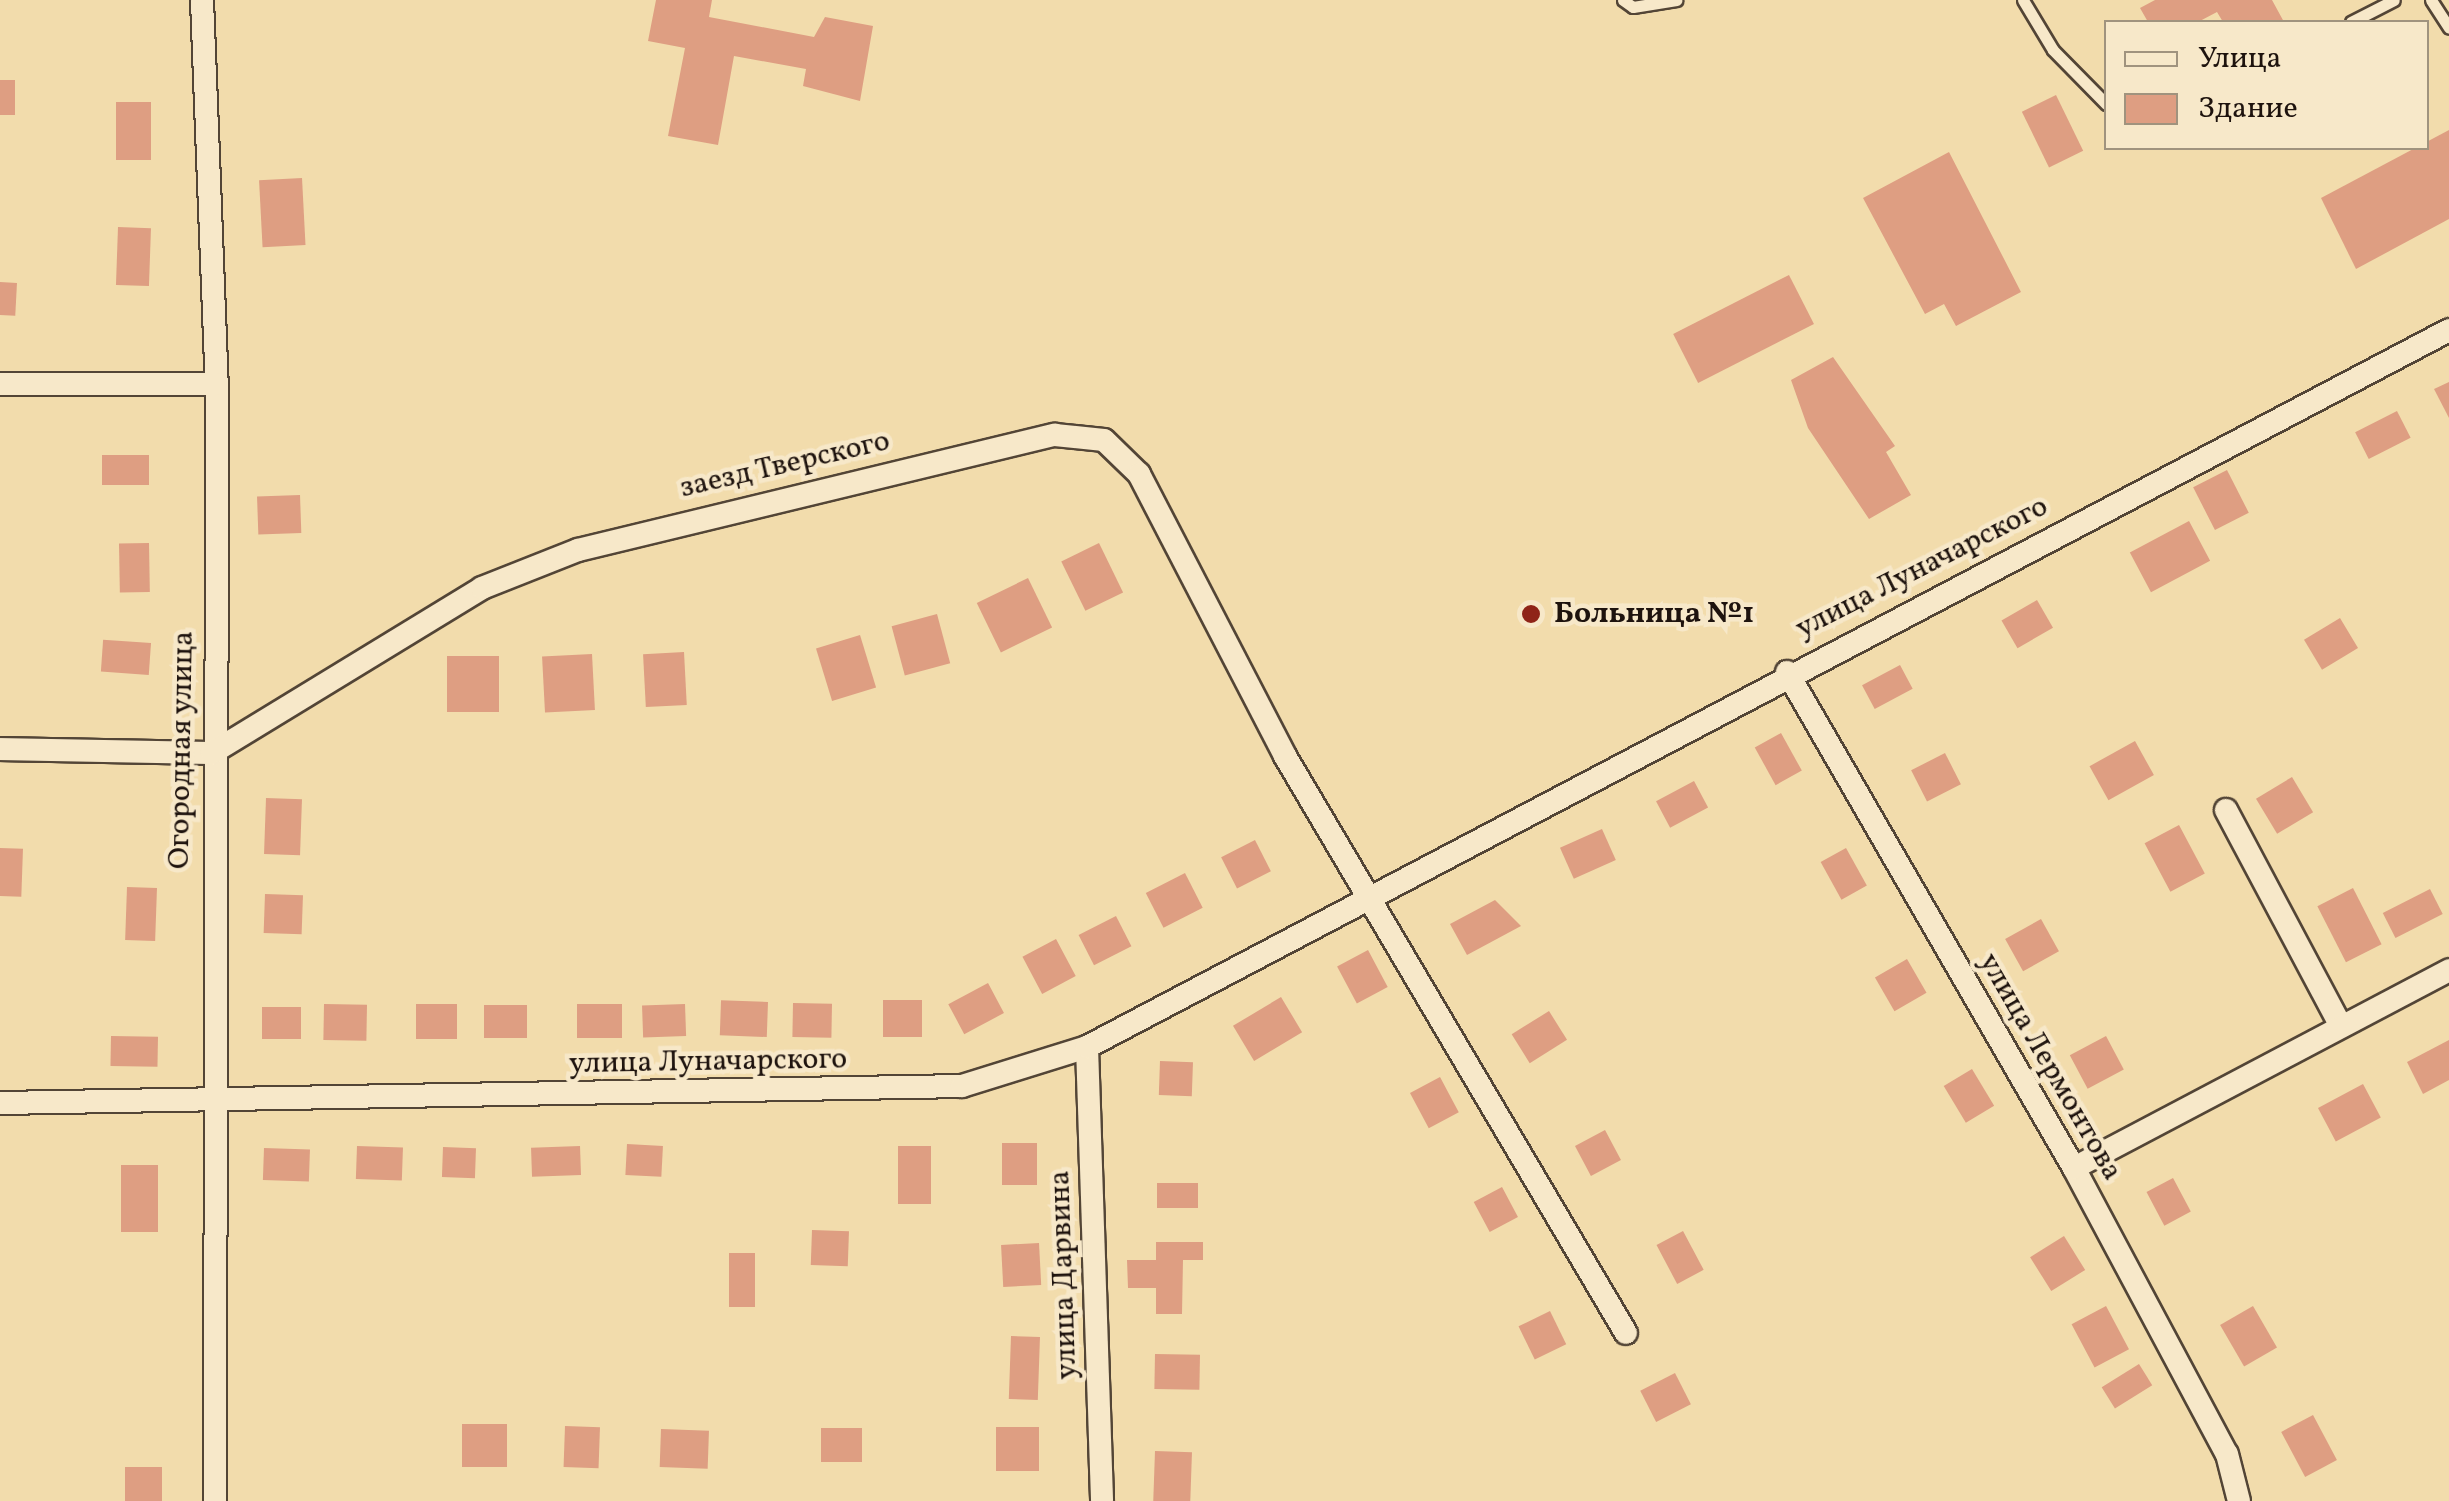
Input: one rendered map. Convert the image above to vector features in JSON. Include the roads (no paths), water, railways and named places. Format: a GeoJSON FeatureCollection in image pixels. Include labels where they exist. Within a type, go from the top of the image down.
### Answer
{"type":"FeatureCollection","features":[{"type":"Feature","properties":{"kind":"street","name":"Огородная улица"},"geometry":{"type":"LineString","coordinates":[[202,0],[217,384],[210,1103],[215,1501]]}},
{"type":"Feature","properties":{"kind":"street","name":"улица Луначарского"},"geometry":{"type":"LineString","coordinates":[[0,1103],[210,1103],[962,1086],[1087,1047],[1787,672],[2449,330]]}},
{"type":"Feature","properties":{"kind":"street"},"geometry":{"type":"LineString","coordinates":[[0,384],[217,384]]}},
{"type":"Feature","properties":{"kind":"street","name":"заезд Тверского"},"geometry":{"type":"LineString","coordinates":[[212,752],[482,588],[578,550],[722,508],[1080,433],[1104,440],[1139,474],[1285,756],[1375,896]]}},
{"type":"Feature","properties":{"kind":"street","name":"улица Лермонтова"},"geometry":{"type":"LineString","coordinates":[[1787,672],[2074,1168],[2240,1496]]}},
{"type":"Feature","properties":{"kind":"street"},"geometry":{"type":"LineString","coordinates":[[0,749],[212,752]]}},
{"type":"Feature","properties":{"kind":"street"},"geometry":{"type":"LineString","coordinates":[[2226,810],[2341,1026]]}},
{"type":"Feature","properties":{"kind":"street"},"geometry":{"type":"LineString","coordinates":[[1375,896],[1626,1333]]}},
{"type":"Feature","properties":{"kind":"street"},"geometry":{"type":"LineString","coordinates":[[2074,1168],[2449,970]]}},
{"type":"Feature","properties":{"kind":"street","name":"улица Дарвина"},"geometry":{"type":"LineString","coordinates":[[1087,1047],[1102,1501]]}},
{"type":"Feature","properties":{"kind":"lane"},"geometry":{"type":"LineString","coordinates":[[1623,0],[1633,7],[1676,0]]}},
{"type":"Feature","properties":{"kind":"lane"},"geometry":{"type":"LineString","coordinates":[[2023,0],[2053,50],[2104,102]]}},
{"type":"Feature","properties":{"kind":"lane"},"geometry":{"type":"LineString","coordinates":[[2356,20],[2394,0]]}},
{"type":"Feature","properties":{"kind":"lane"},"geometry":{"type":"LineString","coordinates":[[2431,0],[2449,28]]}},
{"type":"Feature","properties":{"kind":"place","name":"Больница №1"},"geometry":{"type":"Point","coordinates":[1531,614]}}]}
